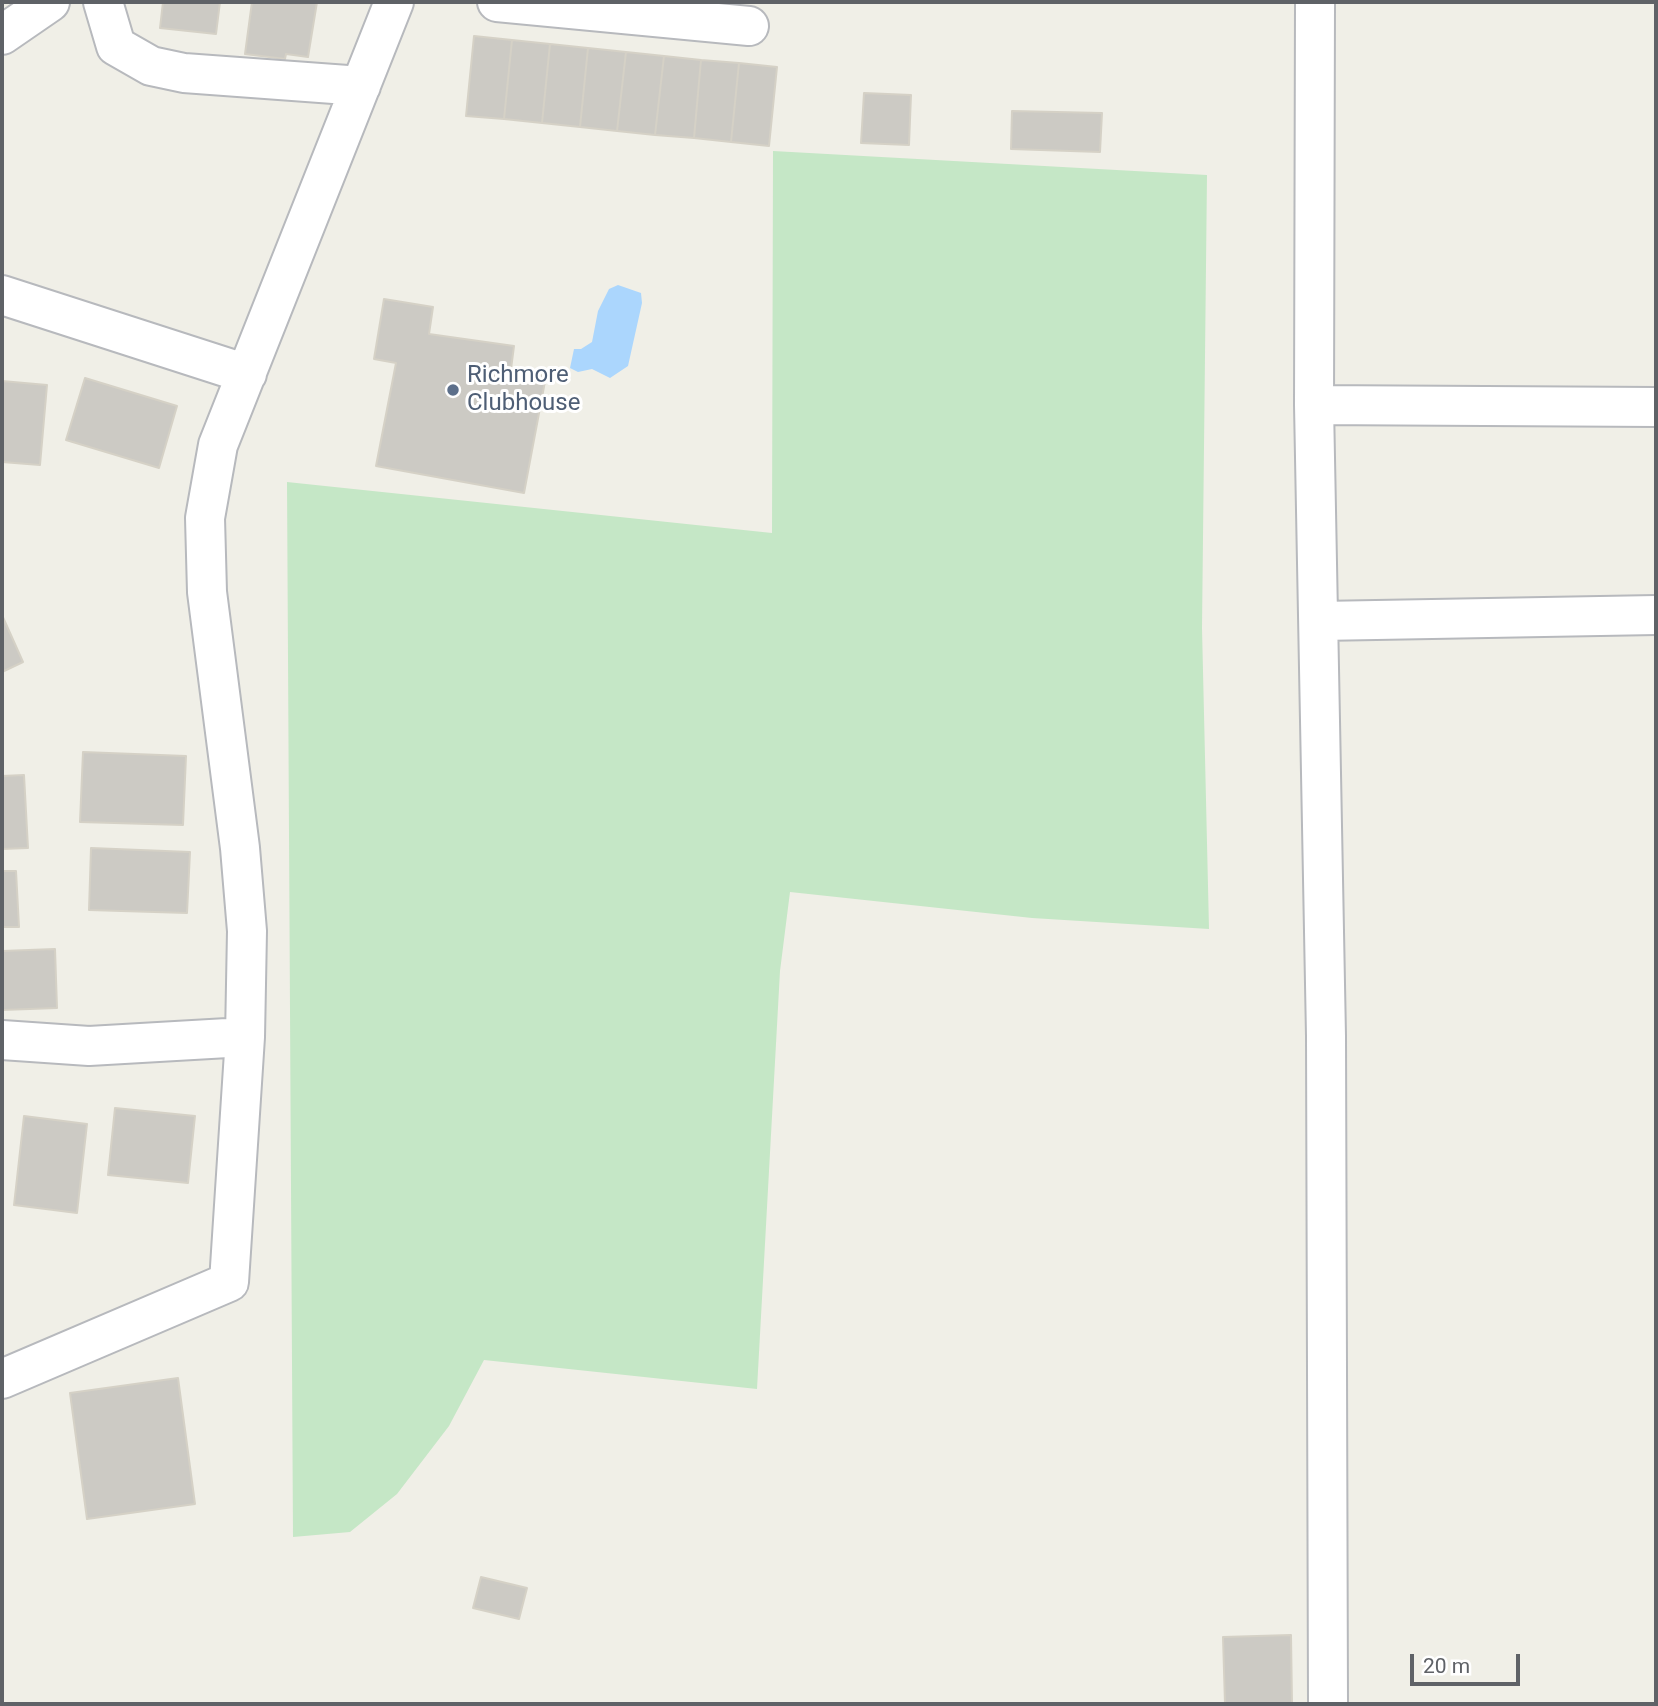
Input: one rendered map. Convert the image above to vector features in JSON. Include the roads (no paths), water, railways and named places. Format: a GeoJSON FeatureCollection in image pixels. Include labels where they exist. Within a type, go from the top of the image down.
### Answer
{"type":"FeatureCollection","features":[{"type":"Feature","properties":{"kind":"street"},"geometry":{"type":"LineString","coordinates":[[2,35],[50,2]]}},
{"type":"Feature","properties":{"kind":"street"},"geometry":{"type":"LineString","coordinates":[[103,2],[116,46],[151,66],[184,73],[360,86]]}},
{"type":"Feature","properties":{"kind":"street"},"geometry":{"type":"LineString","coordinates":[[2,1379],[229,1282],[245,1037],[247,931],[205,555],[207,506],[218,445],[394,2]]}},
{"type":"Feature","properties":{"kind":"street"},"geometry":{"type":"LineString","coordinates":[[497,2],[749,26]]}},
{"type":"Feature","properties":{"kind":"street"},"geometry":{"type":"LineString","coordinates":[[1315,2],[1314,405],[1326,1036],[1328,1704]]}},
{"type":"Feature","properties":{"kind":"street"},"geometry":{"type":"LineString","coordinates":[[2,295],[247,374]]}},
{"type":"Feature","properties":{"kind":"street"},"geometry":{"type":"LineString","coordinates":[[1314,405],[1656,407]]}},
{"type":"Feature","properties":{"kind":"street"},"geometry":{"type":"LineString","coordinates":[[1320,621],[1656,615]]}},
{"type":"Feature","properties":{"kind":"street"},"geometry":{"type":"LineString","coordinates":[[2,1040],[89,1046],[245,1037]]}},
{"type":"Feature","properties":{"kind":"water"},"geometry":{"type":"Polygon","coordinates":[[[618,285],[641,293],[642,303],[628,366],[610,378],[592,369],[578,372],[570,368],[574,349],[581,349],[592,342],[598,311],[609,289],[618,285]]]}},
{"type":"Feature","properties":{"kind":"place","name":"Richmore Clubhouse"},"geometry":{"type":"Point","coordinates":[453,390]}}]}
